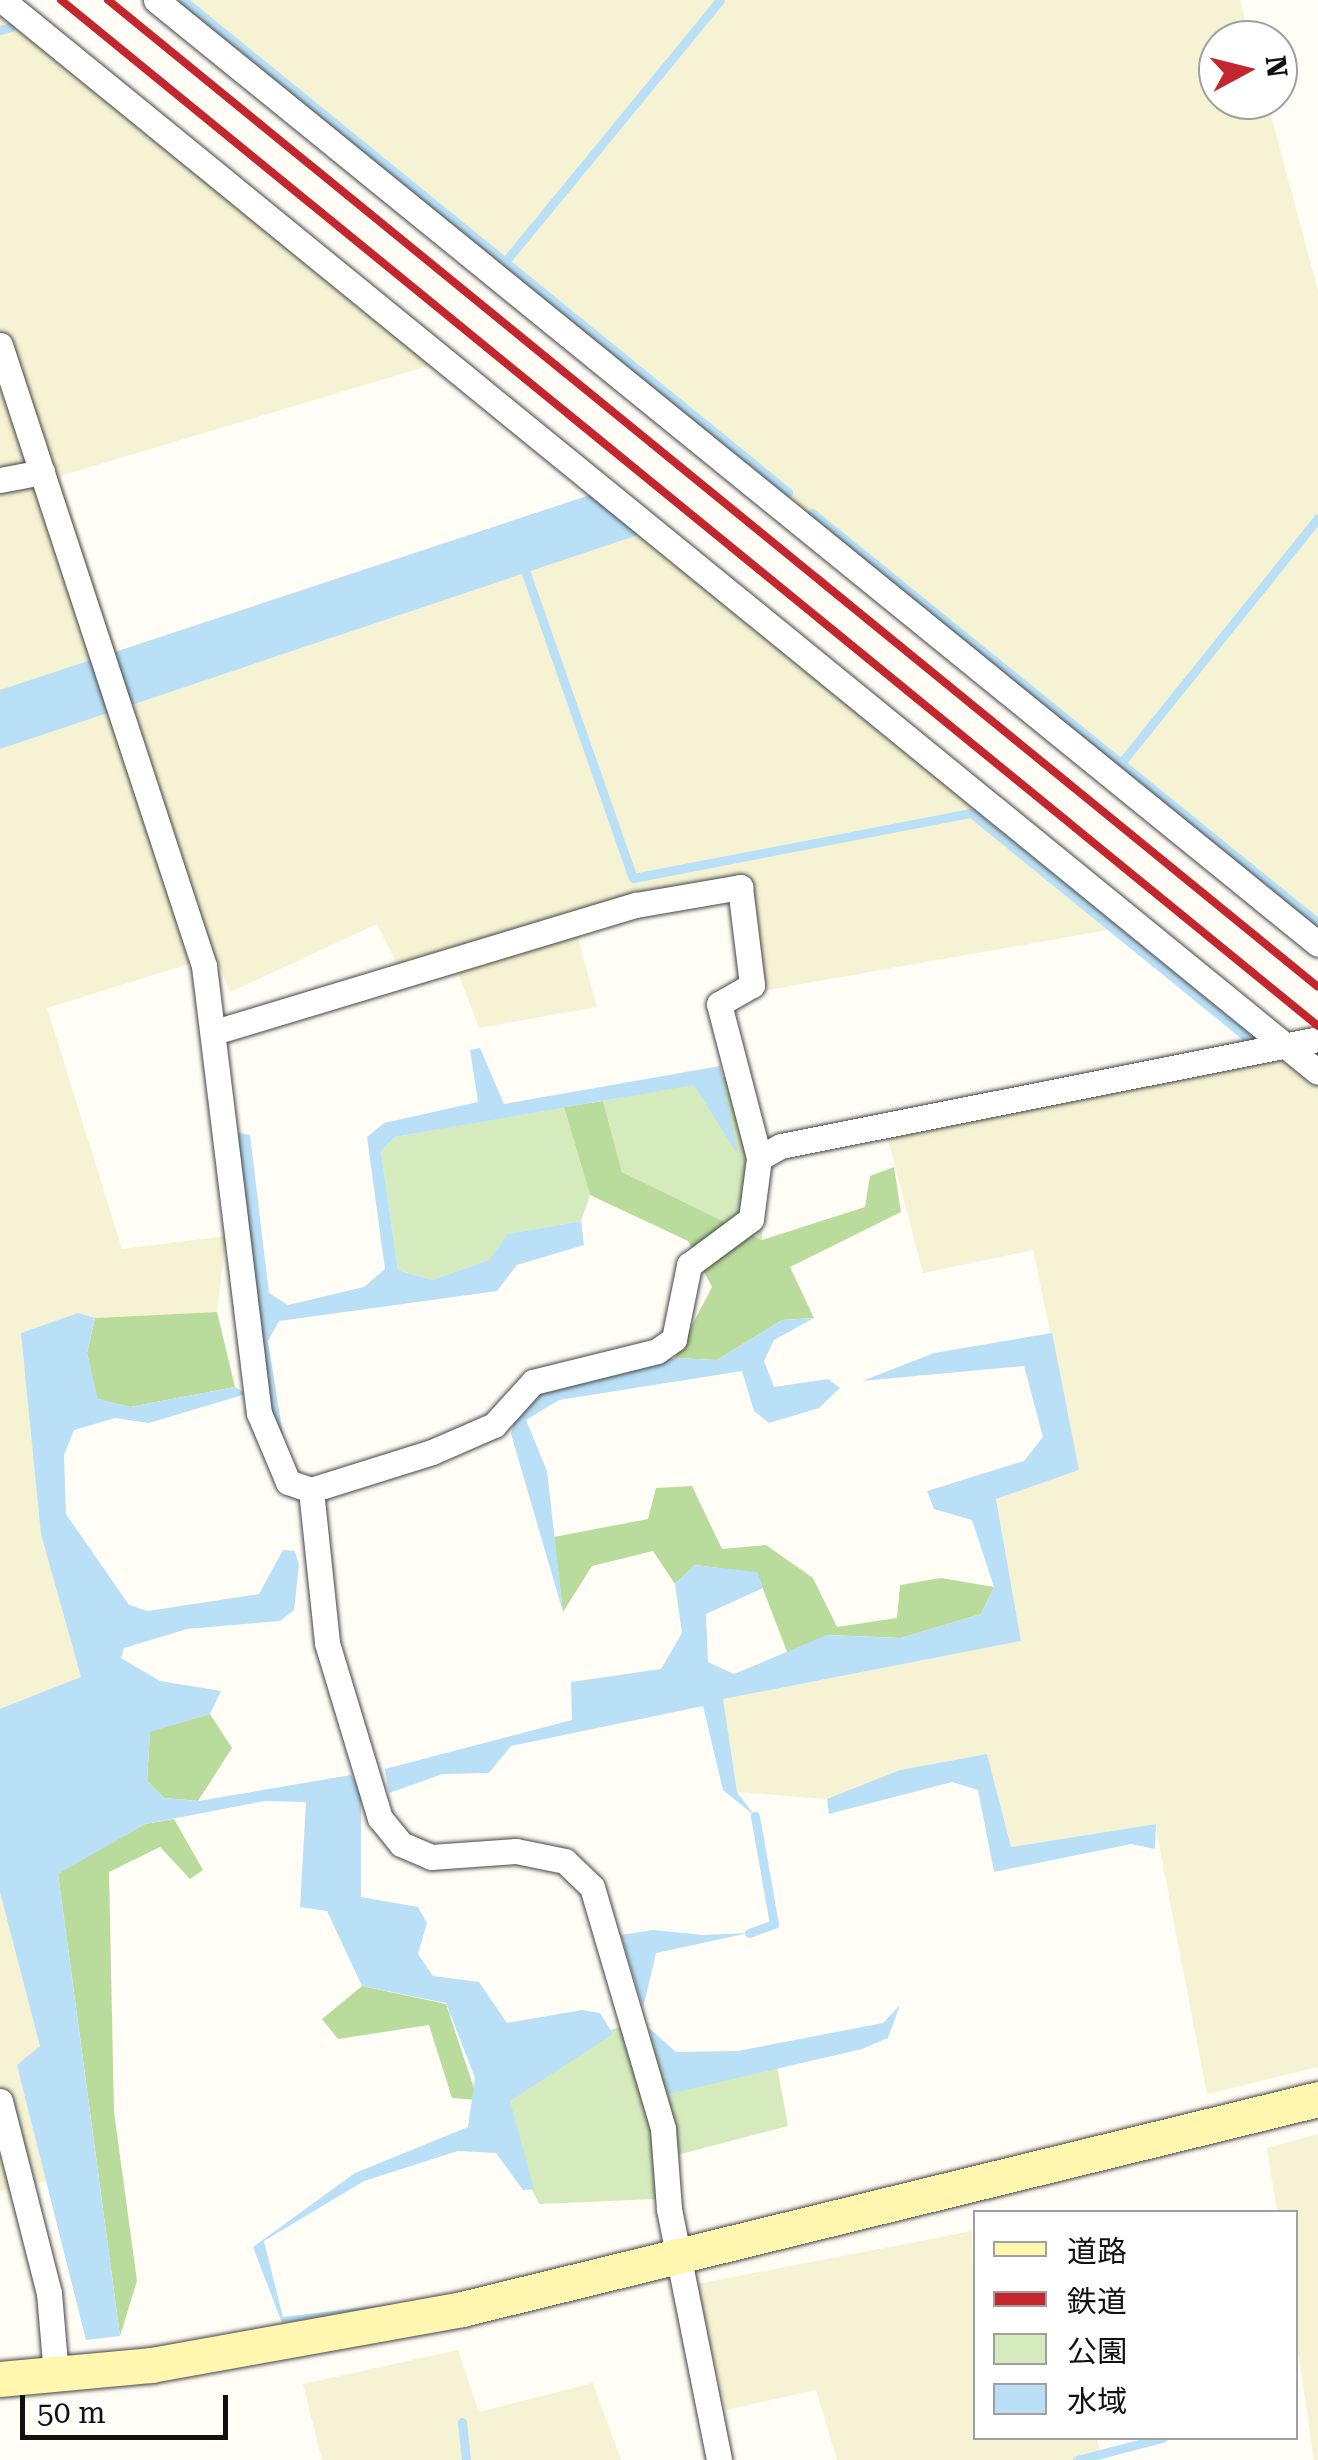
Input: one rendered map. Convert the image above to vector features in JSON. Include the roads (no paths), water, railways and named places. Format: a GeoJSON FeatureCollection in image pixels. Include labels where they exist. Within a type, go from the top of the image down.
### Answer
{"type":"FeatureCollection","features":[{"type":"Feature","properties":{"kind":"street"},"geometry":{"type":"LineString","coordinates":[[2,0],[1318,1072]]}},
{"type":"Feature","properties":{"kind":"street"},"geometry":{"type":"LineString","coordinates":[[156,0],[1318,944]]}},
{"type":"Feature","properties":{"kind":"street"},"geometry":{"type":"LineString","coordinates":[[0,345],[218,1031],[259,1413],[288,1482],[311,1490],[494,1425],[534,1382],[674,1339],[690,1265],[751,1218],[759,1158],[719,1004],[752,985],[740,887],[636,905],[218,1031]]}},
{"type":"Feature","properties":{"kind":"street"},"geometry":{"type":"LineString","coordinates":[[0,480],[42,472]]}},
{"type":"Feature","properties":{"kind":"street"},"geometry":{"type":"LineString","coordinates":[[759,1158],[781,1146],[1318,1038]]}},
{"type":"Feature","properties":{"kind":"street"},"geometry":{"type":"LineString","coordinates":[[311,1490],[327,1643],[380,1818],[401,1844],[431,1857],[516,1851],[566,1861],[592,1887],[663,2129],[678,2257],[719,2460]]}},
{"type":"Feature","properties":{"kind":"street"},"geometry":{"type":"LineString","coordinates":[[0,2378],[56,2375],[462,2310],[1318,2099]]}},
{"type":"Feature","properties":{"kind":"street"},"geometry":{"type":"LineString","coordinates":[[0,2101],[49,2293],[56,2375]]}},
{"type":"Feature","properties":{"kind":"water"},"geometry":{"type":"Polygon","coordinates":[[[593,494],[641,534],[0,749],[0,690],[593,494]]]}},
{"type":"Feature","properties":{"kind":"water"},"geometry":{"type":"Polygon","coordinates":[[[480,1048],[504,1104],[720,1066],[738,1155],[694,1085],[395,1137],[381,1151],[398,1270],[432,1280],[489,1260],[508,1234],[581,1221],[584,1245],[517,1265],[497,1291],[279,1321],[268,1341],[285,1448],[264,1389],[235,1132],[250,1135],[269,1293],[288,1305],[364,1287],[385,1269],[367,1137],[384,1123],[478,1102],[470,1050],[480,1048]]]}},
{"type":"Feature","properties":{"kind":"water"},"geometry":{"type":"Polygon","coordinates":[[[78,1313],[95,1318],[87,1353],[98,1399],[130,1407],[235,1387],[246,1394],[149,1423],[115,1418],[74,1430],[64,1455],[66,1514],[129,1605],[148,1611],[259,1594],[283,1550],[295,1551],[299,1565],[294,1610],[280,1621],[187,1629],[124,1648],[121,1658],[160,1681],[221,1691],[210,1714],[150,1732],[147,1781],[164,1798],[198,1801],[351,1775],[361,1793],[361,1897],[418,1907],[427,1923],[418,1954],[433,1976],[479,1982],[507,2023],[582,2010],[600,2013],[613,2034],[510,2101],[534,2189],[523,2190],[496,2153],[458,2151],[364,2181],[264,2241],[283,2317],[392,2304],[282,2323],[253,2247],[355,2173],[468,2127],[475,2078],[446,2003],[362,1986],[327,1911],[300,1907],[306,1802],[265,1801],[145,1824],[58,1874],[120,2336],[86,2340],[17,2065],[40,2046],[0,1892],[0,1709],[81,1677],[41,1534],[21,1333],[78,1313]]]}},
{"type":"Feature","properties":{"kind":"water"},"geometry":{"type":"Polygon","coordinates":[[[814,1318],[774,1340],[764,1361],[774,1387],[828,1379],[840,1388],[819,1408],[769,1423],[754,1411],[742,1371],[559,1400],[526,1420],[547,1471],[563,1612],[511,1434],[518,1407],[545,1389],[675,1358],[717,1360],[782,1320],[814,1318]]]}},
{"type":"Feature","properties":{"kind":"water"},"geometry":{"type":"Polygon","coordinates":[[[1052,1333],[1079,1470],[996,1499],[1021,1641],[723,1699],[737,1792],[755,1816],[723,1790],[703,1706],[511,1746],[489,1773],[443,1774],[389,1793],[385,1769],[572,1720],[571,1682],[661,1669],[682,1633],[675,1584],[694,1565],[757,1572],[763,1588],[706,1614],[708,1662],[734,1674],[827,1635],[901,1638],[981,1614],[994,1587],[972,1520],[934,1509],[927,1491],[1024,1461],[1043,1437],[1024,1366],[862,1381],[934,1353],[1052,1333]]]}},
{"type":"Feature","properties":{"kind":"water"},"geometry":{"type":"Polygon","coordinates":[[[987,1754],[1011,1847],[1156,1824],[1155,1849],[1131,1844],[994,1872],[978,1790],[952,1782],[829,1814],[827,1799],[900,1770],[987,1754]]]}},
{"type":"Feature","properties":{"kind":"water"},"geometry":{"type":"Polygon","coordinates":[[[653,1930],[703,1935],[749,1933],[656,1953],[643,2008],[621,1935],[653,1930]]]}},
{"type":"Feature","properties":{"kind":"water"},"geometry":{"type":"Polygon","coordinates":[[[900,2005],[888,2038],[862,2049],[669,2094],[649,2028],[676,2052],[738,2051],[883,2023],[900,2005]]]}},
{"type":"Feature","properties":{"kind":"waterway"},"geometry":{"type":"LineString","coordinates":[[183,0],[788,492]]}},
{"type":"Feature","properties":{"kind":"waterway"},"geometry":{"type":"LineString","coordinates":[[504,263],[720,0]]}},
{"type":"Feature","properties":{"kind":"waterway"},"geometry":{"type":"LineString","coordinates":[[0,30],[11,27]]}},
{"type":"Feature","properties":{"kind":"waterway"},"geometry":{"type":"LineString","coordinates":[[812,513],[1318,923]]}},
{"type":"Feature","properties":{"kind":"waterway"},"geometry":{"type":"LineString","coordinates":[[1121,763],[1318,518]]}},
{"type":"Feature","properties":{"kind":"waterway"},"geometry":{"type":"LineString","coordinates":[[526,573],[633,878],[971,813],[1249,1039]]}},
{"type":"Feature","properties":{"kind":"waterway"},"geometry":{"type":"LineString","coordinates":[[749,1933],[774,1924],[755,1816]]}},
{"type":"Feature","properties":{"kind":"waterway"},"geometry":{"type":"LineString","coordinates":[[462,2422],[466,2460]]}},
{"type":"Feature","properties":{"kind":"waterway"},"geometry":{"type":"LineString","coordinates":[[1077,2460],[1154,2440]]}},
{"type":"Feature","properties":{"kind":"railway"},"geometry":{"type":"LineString","coordinates":[[61,0],[1318,1026]]}},
{"type":"Feature","properties":{"kind":"railway"},"geometry":{"type":"LineString","coordinates":[[108,0],[1318,987]]}}]}
